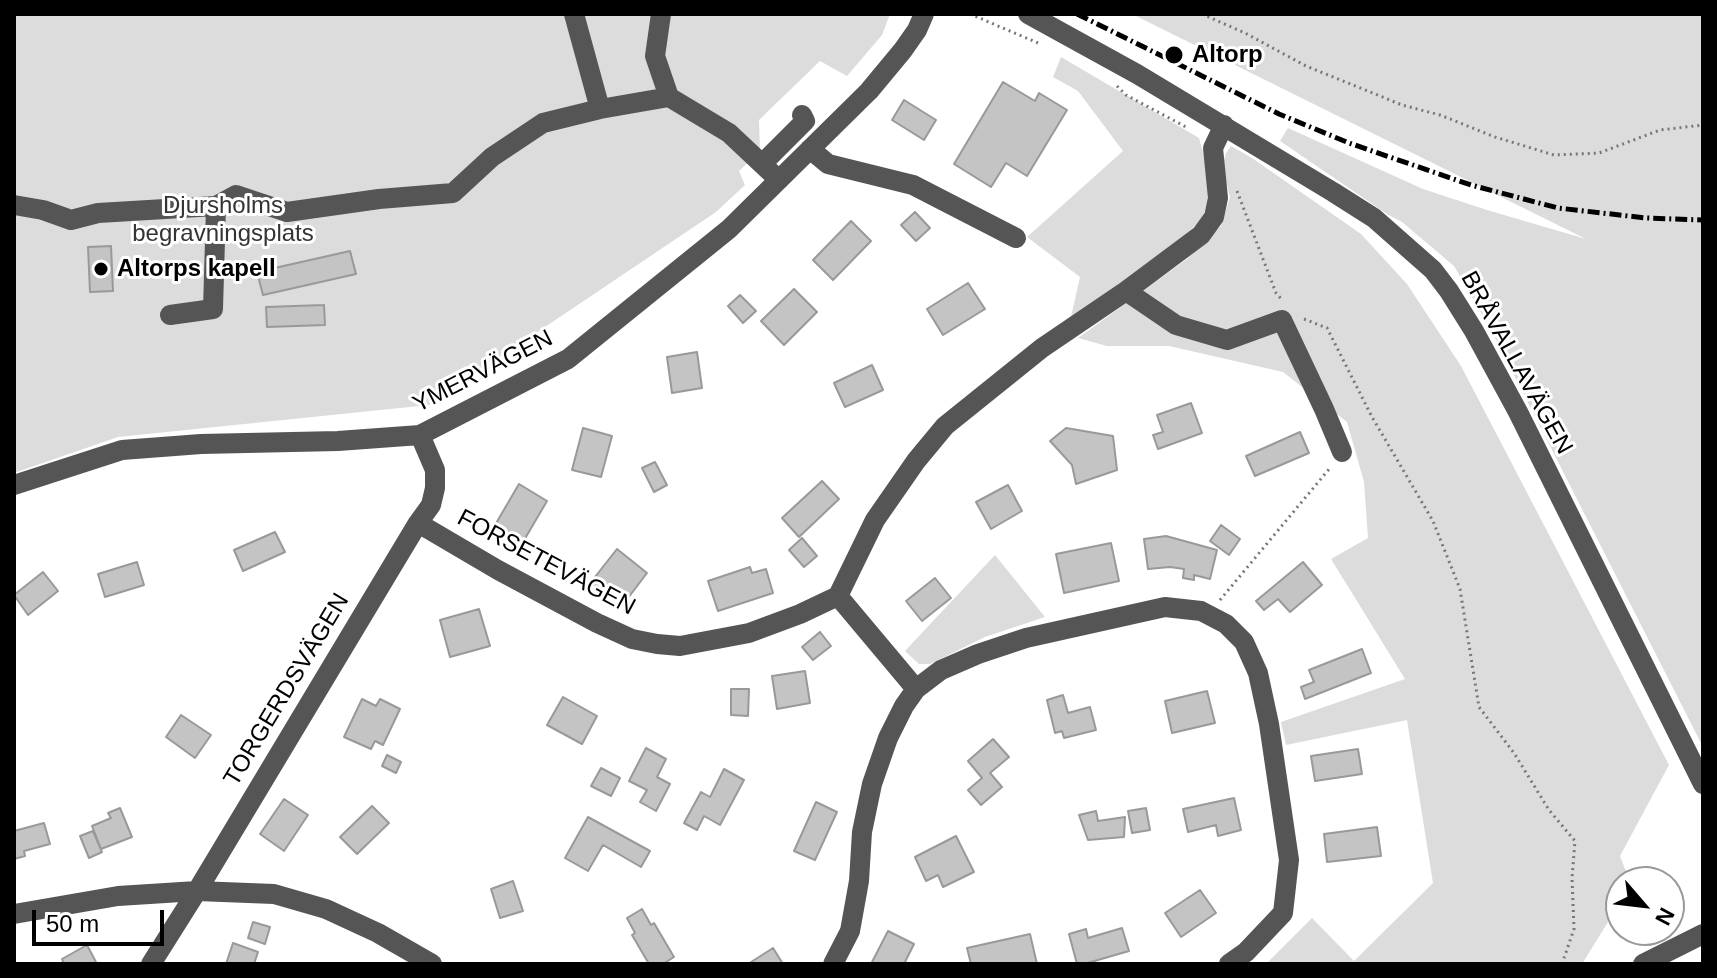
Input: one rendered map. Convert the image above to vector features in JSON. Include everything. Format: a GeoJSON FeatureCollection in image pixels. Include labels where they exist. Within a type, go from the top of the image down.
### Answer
{"type":"FeatureCollection","features":[{"type":"Feature","properties":{"kind":"street"},"geometry":{"type":"LineString","coordinates":[[574,14],[600,109]]}},
{"type":"Feature","properties":{"kind":"street"},"geometry":{"type":"LineString","coordinates":[[661,14],[655,56],[669,97],[729,133],[779,180]]}},
{"type":"Feature","properties":{"kind":"street","name":"YMERVÄGEN"},"geometry":{"type":"LineString","coordinates":[[14,485],[122,450],[420,435],[568,359],[729,229],[869,91],[903,50],[924,14]]}},
{"type":"Feature","properties":{"kind":"street","name":"BRÅVALLAVÄGEN"},"geometry":{"type":"LineString","coordinates":[[1028,14],[1137,74],[1219,134],[1374,218],[1433,270],[1474,331],[1518,412],[1703,784]]}},
{"type":"Feature","properties":{"kind":"street"},"geometry":{"type":"LineString","coordinates":[[14,205],[43,210],[71,220],[98,213],[216,206],[236,195],[287,212],[379,199],[453,193],[492,157],[543,123],[669,97]]}},
{"type":"Feature","properties":{"kind":"street"},"geometry":{"type":"LineString","coordinates":[[763,163],[805,121],[802,115]]}},
{"type":"Feature","properties":{"kind":"street"},"geometry":{"type":"LineString","coordinates":[[916,689],[838,596],[875,520],[945,426],[1042,348],[1126,291],[1209,226],[1218,198],[1213,148],[1219,134]]}},
{"type":"Feature","properties":{"kind":"street"},"geometry":{"type":"LineString","coordinates":[[810,149],[828,164],[913,185],[1016,238]]}},
{"type":"Feature","properties":{"kind":"street"},"geometry":{"type":"LineString","coordinates":[[170,315],[213,309],[216,206]]}},
{"type":"Feature","properties":{"kind":"street"},"geometry":{"type":"LineString","coordinates":[[1126,291],[1176,325],[1227,340],[1288,313],[1342,452]]}},
{"type":"Feature","properties":{"kind":"street","name":"TORGERDSVÄGEN"},"geometry":{"type":"LineString","coordinates":[[151,964],[431,505],[435,470],[420,435]]}},
{"type":"Feature","properties":{"kind":"street","name":"FORSETEVÄGEN"},"geometry":{"type":"LineString","coordinates":[[418,523],[597,623],[632,639],[657,644],[680,646],[749,633],[838,596]]}},
{"type":"Feature","properties":{"kind":"street"},"geometry":{"type":"LineString","coordinates":[[833,964],[850,931],[859,881],[862,832],[872,784],[888,738],[916,689],[941,670],[1026,638],[1165,607],[1208,614],[1226,624],[1244,642],[1258,673],[1269,724],[1289,860],[1283,913],[1246,952],[1229,964]]}},
{"type":"Feature","properties":{"kind":"street"},"geometry":{"type":"LineString","coordinates":[[14,914],[118,896],[197,891],[274,894],[326,909],[378,933],[432,964]]}},
{"type":"Feature","properties":{"kind":"street"},"geometry":{"type":"LineString","coordinates":[[1643,964],[1703,934]]}},
{"type":"Feature","properties":{"kind":"path"},"geometry":{"type":"LineString","coordinates":[[970,14],[1037,42]]}},
{"type":"Feature","properties":{"kind":"path"},"geometry":{"type":"LineString","coordinates":[[1202,14],[1306,66],[1402,105],[1554,155],[1599,153],[1660,130],[1703,125]]}},
{"type":"Feature","properties":{"kind":"path"},"geometry":{"type":"LineString","coordinates":[[1110,79],[1126,95],[1219,134]]}},
{"type":"Feature","properties":{"kind":"path"},"geometry":{"type":"LineString","coordinates":[[1234,183],[1276,293],[1288,313],[1327,328],[1372,417],[1433,521],[1460,589],[1479,707],[1514,753],[1549,810],[1575,841],[1572,878],[1574,929],[1562,964]]}},
{"type":"Feature","properties":{"kind":"path"},"geometry":{"type":"LineString","coordinates":[[1208,614],[1342,452]]}},
{"type":"Feature","properties":{"kind":"green space","name":"Djursholms begravningsplats"},"geometry":{"type":"Polygon","coordinates":[[[14,14],[890,14],[882,35],[847,76],[820,61],[759,120],[760,151],[739,171],[745,185],[716,212],[429,405],[118,437],[14,473],[14,14]]]}},
{"type":"Feature","properties":{"kind":"green space"},"geometry":{"type":"Polygon","coordinates":[[[1132,14],[1703,14],[1703,747],[1491,330],[1454,266],[1402,222],[1280,141],[1288,128],[1423,189],[1586,239],[1132,14]]]}},
{"type":"Feature","properties":{"kind":"green space"},"geometry":{"type":"Polygon","coordinates":[[[1061,57],[1199,138],[1210,178],[1202,220],[1162,256],[1071,317],[1080,277],[1027,237],[1123,151],[1078,91],[1053,77],[1061,57]]]}},
{"type":"Feature","properties":{"kind":"green space"},"geometry":{"type":"Polygon","coordinates":[[[1231,146],[1252,158],[1361,234],[1407,284],[1461,366],[1669,765],[1620,856],[1624,866],[1605,866],[1605,927],[1582,964],[1266,964],[1312,918],[1354,961],[1433,883],[1407,720],[1286,745],[1281,722],[1405,679],[1331,559],[1368,538],[1364,482],[1347,422],[1283,372],[1169,346],[1107,346],[1078,338],[1187,259],[1221,226],[1230,197],[1222,167],[1231,146]]]}},
{"type":"Feature","properties":{"kind":"green space"},"geometry":{"type":"Polygon","coordinates":[[[995,555],[1045,617],[985,637],[930,664],[919,664],[905,651],[995,555]]]}},
{"type":"Feature","properties":{"kind":"building"},"geometry":{"type":"Polygon","coordinates":[[[1003,82],[1035,101],[1039,93],[1067,110],[1027,176],[1006,163],[991,187],[954,164],[1003,82]]]}},
{"type":"Feature","properties":{"kind":"building"},"geometry":{"type":"Polygon","coordinates":[[[904,100],[936,120],[924,140],[892,120],[904,100]]]}},
{"type":"Feature","properties":{"kind":"building"},"geometry":{"type":"Polygon","coordinates":[[[915,212],[930,228],[916,241],[901,225],[915,212]]]}},
{"type":"Feature","properties":{"kind":"building"},"geometry":{"type":"Polygon","coordinates":[[[851,221],[871,241],[833,280],[813,260],[851,221]]]}},
{"type":"Feature","properties":{"kind":"building","name":"Altorps kapell"},"geometry":{"type":"Polygon","coordinates":[[[111,246],[113,291],[90,292],[88,247],[111,246]]]}},
{"type":"Feature","properties":{"kind":"building"},"geometry":{"type":"Polygon","coordinates":[[[350,251],[356,274],[263,295],[257,272],[350,251]]]}},
{"type":"Feature","properties":{"kind":"building"},"geometry":{"type":"Polygon","coordinates":[[[968,283],[985,309],[943,335],[927,309],[968,283]]]}},
{"type":"Feature","properties":{"kind":"building"},"geometry":{"type":"Polygon","coordinates":[[[794,289],[817,312],[784,345],[761,321],[794,289]]]}},
{"type":"Feature","properties":{"kind":"building"},"geometry":{"type":"Polygon","coordinates":[[[740,295],[756,311],[743,323],[728,306],[740,295]]]}},
{"type":"Feature","properties":{"kind":"building"},"geometry":{"type":"Polygon","coordinates":[[[324,305],[325,325],[267,327],[266,307],[324,305]]]}},
{"type":"Feature","properties":{"kind":"building"},"geometry":{"type":"Polygon","coordinates":[[[697,352],[702,388],[672,393],[667,357],[697,352]]]}},
{"type":"Feature","properties":{"kind":"building"},"geometry":{"type":"Polygon","coordinates":[[[872,365],[883,390],[845,407],[834,383],[872,365]]]}},
{"type":"Feature","properties":{"kind":"building"},"geometry":{"type":"Polygon","coordinates":[[[1191,403],[1202,433],[1158,449],[1153,435],[1163,432],[1157,415],[1191,403]]]}},
{"type":"Feature","properties":{"kind":"building"},"geometry":{"type":"Polygon","coordinates":[[[583,428],[612,436],[601,477],[572,470],[583,428]]]}},
{"type":"Feature","properties":{"kind":"building"},"geometry":{"type":"Polygon","coordinates":[[[1066,428],[1113,436],[1117,470],[1076,484],[1072,465],[1050,441],[1066,428]]]}},
{"type":"Feature","properties":{"kind":"building"},"geometry":{"type":"Polygon","coordinates":[[[1300,432],[1309,453],[1255,476],[1246,456],[1300,432]]]}},
{"type":"Feature","properties":{"kind":"building"},"geometry":{"type":"Polygon","coordinates":[[[655,462],[667,485],[654,492],[642,468],[655,462]]]}},
{"type":"Feature","properties":{"kind":"building"},"geometry":{"type":"Polygon","coordinates":[[[822,481],[839,499],[799,537],[782,518],[822,481]]]}},
{"type":"Feature","properties":{"kind":"building"},"geometry":{"type":"Polygon","coordinates":[[[519,484],[547,501],[523,542],[495,525],[519,484]]]}},
{"type":"Feature","properties":{"kind":"building"},"geometry":{"type":"Polygon","coordinates":[[[1008,485],[1022,511],[991,529],[976,502],[1008,485]]]}},
{"type":"Feature","properties":{"kind":"building"},"geometry":{"type":"Polygon","coordinates":[[[1221,525],[1240,539],[1229,555],[1210,541],[1221,525]]]}},
{"type":"Feature","properties":{"kind":"building"},"geometry":{"type":"Polygon","coordinates":[[[275,532],[285,552],[243,571],[234,550],[275,532]]]}},
{"type":"Feature","properties":{"kind":"building"},"geometry":{"type":"Polygon","coordinates":[[[1166,536],[1217,550],[1210,579],[1194,575],[1194,580],[1183,578],[1184,569],[1148,569],[1144,539],[1166,536]]]}},
{"type":"Feature","properties":{"kind":"building"},"geometry":{"type":"Polygon","coordinates":[[[802,538],[817,556],[804,567],[789,550],[802,538]]]}},
{"type":"Feature","properties":{"kind":"building"},"geometry":{"type":"Polygon","coordinates":[[[1111,543],[1119,581],[1064,593],[1056,554],[1111,543]]]}},
{"type":"Feature","properties":{"kind":"building"},"geometry":{"type":"Polygon","coordinates":[[[617,549],[647,573],[622,606],[591,582],[617,549]]]}},
{"type":"Feature","properties":{"kind":"building"},"geometry":{"type":"Polygon","coordinates":[[[137,562],[144,585],[105,597],[98,574],[137,562]]]}},
{"type":"Feature","properties":{"kind":"building"},"geometry":{"type":"Polygon","coordinates":[[[1303,562],[1322,585],[1290,612],[1278,599],[1264,610],[1256,601],[1303,562]]]}},
{"type":"Feature","properties":{"kind":"building"},"geometry":{"type":"Polygon","coordinates":[[[750,567],[752,573],[766,569],[773,593],[718,611],[708,581],[750,567]]]}},
{"type":"Feature","properties":{"kind":"building"},"geometry":{"type":"Polygon","coordinates":[[[43,572],[58,591],[28,615],[14,595],[43,572]]]}},
{"type":"Feature","properties":{"kind":"building"},"geometry":{"type":"Polygon","coordinates":[[[935,578],[951,598],[922,621],[906,601],[935,578]]]}},
{"type":"Feature","properties":{"kind":"building"},"geometry":{"type":"Polygon","coordinates":[[[479,609],[490,646],[450,657],[440,620],[479,609]]]}},
{"type":"Feature","properties":{"kind":"building"},"geometry":{"type":"Polygon","coordinates":[[[820,632],[831,646],[813,660],[802,647],[820,632]]]}},
{"type":"Feature","properties":{"kind":"building"},"geometry":{"type":"Polygon","coordinates":[[[1362,649],[1371,673],[1305,699],[1301,687],[1314,682],[1309,670],[1362,649]]]}},
{"type":"Feature","properties":{"kind":"building"},"geometry":{"type":"Polygon","coordinates":[[[805,671],[810,703],[777,709],[772,676],[805,671]]]}},
{"type":"Feature","properties":{"kind":"building"},"geometry":{"type":"Polygon","coordinates":[[[731,689],[749,689],[748,716],[731,715],[731,689]]]}},
{"type":"Feature","properties":{"kind":"building"},"geometry":{"type":"Polygon","coordinates":[[[1207,691],[1215,723],[1172,733],[1165,701],[1207,691]]]}},
{"type":"Feature","properties":{"kind":"building"},"geometry":{"type":"Polygon","coordinates":[[[1063,695],[1068,713],[1090,707],[1096,730],[1064,738],[1062,731],[1055,733],[1047,700],[1063,695]]]}},
{"type":"Feature","properties":{"kind":"building"},"geometry":{"type":"Polygon","coordinates":[[[563,697],[597,716],[582,744],[547,725],[563,697]]]}},
{"type":"Feature","properties":{"kind":"building"},"geometry":{"type":"Polygon","coordinates":[[[362,699],[376,706],[380,699],[400,709],[383,745],[375,741],[371,749],[344,737],[362,699]]]}},
{"type":"Feature","properties":{"kind":"building"},"geometry":{"type":"Polygon","coordinates":[[[181,715],[211,735],[195,758],[166,737],[181,715]]]}},
{"type":"Feature","properties":{"kind":"building"},"geometry":{"type":"Polygon","coordinates":[[[993,739],[1009,757],[990,773],[1002,787],[981,805],[968,790],[982,778],[968,761],[993,739]]]}},
{"type":"Feature","properties":{"kind":"building"},"geometry":{"type":"Polygon","coordinates":[[[646,748],[666,759],[657,777],[670,784],[656,811],[640,802],[647,790],[629,781],[646,748]]]}},
{"type":"Feature","properties":{"kind":"building"},"geometry":{"type":"Polygon","coordinates":[[[1358,749],[1362,774],[1315,781],[1311,756],[1358,749]]]}},
{"type":"Feature","properties":{"kind":"building"},"geometry":{"type":"Polygon","coordinates":[[[387,755],[401,762],[396,773],[382,766],[387,755]]]}},
{"type":"Feature","properties":{"kind":"building"},"geometry":{"type":"Polygon","coordinates":[[[601,768],[620,778],[611,796],[591,786],[601,768]]]}},
{"type":"Feature","properties":{"kind":"building"},"geometry":{"type":"Polygon","coordinates":[[[724,769],[744,780],[720,825],[704,816],[697,830],[684,823],[701,792],[710,797],[724,769]]]}},
{"type":"Feature","properties":{"kind":"building"},"geometry":{"type":"Polygon","coordinates":[[[1234,798],[1241,830],[1218,836],[1216,825],[1188,832],[1183,809],[1234,798]]]}},
{"type":"Feature","properties":{"kind":"building"},"geometry":{"type":"Polygon","coordinates":[[[284,799],[308,815],[284,851],[260,834],[284,799]]]}},
{"type":"Feature","properties":{"kind":"building"},"geometry":{"type":"Polygon","coordinates":[[[816,802],[837,812],[815,860],[794,851],[816,802]]]}},
{"type":"Feature","properties":{"kind":"building"},"geometry":{"type":"Polygon","coordinates":[[[372,806],[389,823],[357,854],[340,837],[372,806]]]}},
{"type":"Feature","properties":{"kind":"building"},"geometry":{"type":"Polygon","coordinates":[[[120,808],[132,837],[101,849],[92,826],[111,818],[108,813],[120,808]]]}},
{"type":"Feature","properties":{"kind":"building"},"geometry":{"type":"Polygon","coordinates":[[[1146,808],[1150,830],[1132,833],[1128,811],[1146,808]]]}},
{"type":"Feature","properties":{"kind":"building"},"geometry":{"type":"Polygon","coordinates":[[[1096,811],[1098,821],[1125,817],[1124,837],[1088,840],[1079,815],[1096,811]]]}},
{"type":"Feature","properties":{"kind":"building"},"geometry":{"type":"Polygon","coordinates":[[[588,817],[650,851],[641,867],[603,845],[588,871],[565,858],[588,817]]]}},
{"type":"Feature","properties":{"kind":"building"},"geometry":{"type":"Polygon","coordinates":[[[44,823],[50,844],[24,851],[25,856],[14,859],[14,831],[44,823]]]}},
{"type":"Feature","properties":{"kind":"building"},"geometry":{"type":"Polygon","coordinates":[[[1377,827],[1381,856],[1327,862],[1324,834],[1377,827]]]}},
{"type":"Feature","properties":{"kind":"building"},"geometry":{"type":"Polygon","coordinates":[[[93,831],[102,852],[89,858],[80,836],[93,831]]]}},
{"type":"Feature","properties":{"kind":"building"},"geometry":{"type":"Polygon","coordinates":[[[956,836],[974,872],[943,887],[938,875],[926,881],[915,857],[956,836]]]}},
{"type":"Feature","properties":{"kind":"building"},"geometry":{"type":"Polygon","coordinates":[[[513,881],[523,911],[500,918],[491,889],[513,881]]]}},
{"type":"Feature","properties":{"kind":"building"},"geometry":{"type":"Polygon","coordinates":[[[1200,890],[1216,913],[1181,937],[1165,913],[1200,890]]]}},
{"type":"Feature","properties":{"kind":"building"},"geometry":{"type":"Polygon","coordinates":[[[642,909],[674,957],[663,964],[649,964],[632,935],[635,933],[627,918],[642,909]]]}},
{"type":"Feature","properties":{"kind":"building"},"geometry":{"type":"Polygon","coordinates":[[[253,922],[270,927],[265,944],[248,938],[253,922]]]}},
{"type":"Feature","properties":{"kind":"building"},"geometry":{"type":"Polygon","coordinates":[[[1122,928],[1129,951],[1077,964],[1069,934],[1086,929],[1088,938],[1122,928]]]}},
{"type":"Feature","properties":{"kind":"building"},"geometry":{"type":"Polygon","coordinates":[[[888,931],[914,944],[904,964],[871,964],[888,931]]]}},
{"type":"Feature","properties":{"kind":"building"},"geometry":{"type":"Polygon","coordinates":[[[1030,934],[1037,964],[971,964],[967,948],[1030,934]]]}},
{"type":"Feature","properties":{"kind":"building"},"geometry":{"type":"Polygon","coordinates":[[[233,943],[258,952],[254,964],[226,964],[233,943]]]}},
{"type":"Feature","properties":{"kind":"building"},"geometry":{"type":"Polygon","coordinates":[[[87,945],[97,964],[64,964],[62,959],[87,945]]]}},
{"type":"Feature","properties":{"kind":"building"},"geometry":{"type":"Polygon","coordinates":[[[773,948],[783,964],[748,964],[773,948]]]}},
{"type":"Feature","properties":{"kind":"railway"},"geometry":{"type":"LineString","coordinates":[[1077,14],[1279,114],[1349,143],[1471,185],[1558,208],[1646,218],[1703,220]]}},
{"type":"Feature","properties":{"kind":"place","name":"Altorp"},"geometry":{"type":"Point","coordinates":[1174,55]}},
{"type":"Feature","properties":{"kind":"place","name":"Altorps kapell"},"geometry":{"type":"Point","coordinates":[101,269]}}]}
